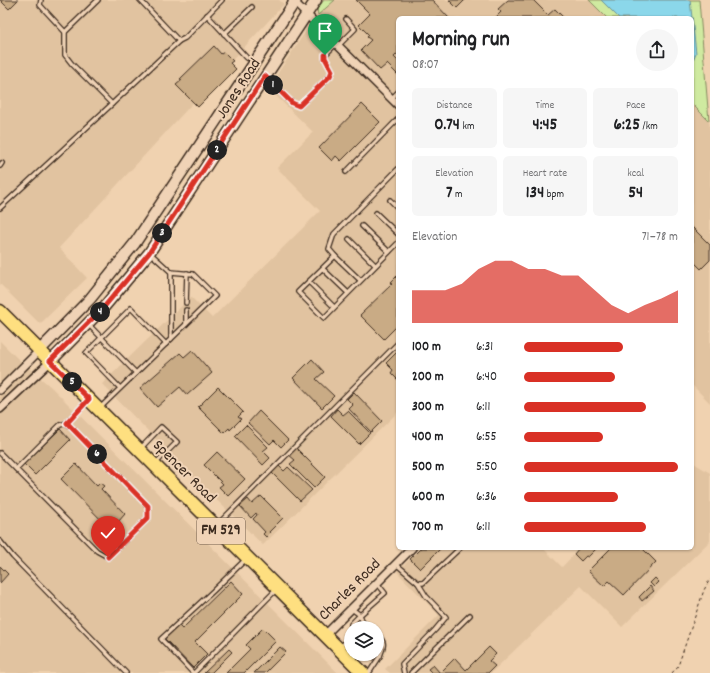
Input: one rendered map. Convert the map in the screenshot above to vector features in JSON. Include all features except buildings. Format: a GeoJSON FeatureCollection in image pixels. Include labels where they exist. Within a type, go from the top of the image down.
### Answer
{"type":"FeatureCollection","features":[{"type":"Feature","properties":{"kind":"main road","name":"Jones Road"},"geometry":{"type":"LineString","coordinates":[[50,361],[120,290],[149,253],[316,0]]}},
{"type":"Feature","properties":{"kind":"main road","name":"Jones Road"},"geometry":{"type":"LineString","coordinates":[[40,350],[90,300],[135,243],[294,1]]}},
{"type":"Feature","properties":{"kind":"main road"},"geometry":{"type":"LineString","coordinates":[[135,243],[149,253]]}},
{"type":"Feature","properties":{"kind":"main road","name":"Spencer Road"},"geometry":{"type":"LineString","coordinates":[[0,311],[363,673]]}},
{"type":"Feature","properties":{"kind":"street"},"geometry":{"type":"LineString","coordinates":[[294,1],[396,104]]}},
{"type":"Feature","properties":{"kind":"street"},"geometry":{"type":"LineString","coordinates":[[0,390],[40,350]]}},
{"type":"Feature","properties":{"kind":"street"},"geometry":{"type":"LineString","coordinates":[[0,409],[50,361]]}},
{"type":"Feature","properties":{"kind":"street","name":"Charles Road"},"geometry":{"type":"LineString","coordinates":[[325,635],[410,550]]}},
{"type":"Feature","properties":{"kind":"lane"},"geometry":{"type":"LineString","coordinates":[[41,0],[40,5],[66,32]]}},
{"type":"Feature","properties":{"kind":"lane"},"geometry":{"type":"LineString","coordinates":[[98,0],[66,32],[65,55],[112,104]]}},
{"type":"Feature","properties":{"kind":"lane"},"geometry":{"type":"LineString","coordinates":[[140,0],[179,41]]}},
{"type":"Feature","properties":{"kind":"lane"},"geometry":{"type":"LineString","coordinates":[[0,208],[179,41],[185,38],[222,0]]}},
{"type":"Feature","properties":{"kind":"lane"},"geometry":{"type":"LineString","coordinates":[[224,34],[252,7]]}},
{"type":"Feature","properties":{"kind":"lane"},"geometry":{"type":"LineString","coordinates":[[207,16],[247,58]]}},
{"type":"Feature","properties":{"kind":"lane"},"geometry":{"type":"LineString","coordinates":[[265,76],[292,103],[299,106],[330,76],[332,71],[325,58],[325,55],[355,29],[346,19]]}},
{"type":"Feature","properties":{"kind":"lane"},"geometry":{"type":"LineString","coordinates":[[391,99],[396,94]]}},
{"type":"Feature","properties":{"kind":"lane"},"geometry":{"type":"LineString","coordinates":[[346,172],[396,121]]}},
{"type":"Feature","properties":{"kind":"lane"},"geometry":{"type":"LineString","coordinates":[[360,280],[329,249],[334,234],[396,171]]}},
{"type":"Feature","properties":{"kind":"lane"},"geometry":{"type":"LineString","coordinates":[[390,200],[396,206]]}},
{"type":"Feature","properties":{"kind":"lane"},"geometry":{"type":"LineString","coordinates":[[376,213],[396,232]]}},
{"type":"Feature","properties":{"kind":"lane"},"geometry":{"type":"LineString","coordinates":[[362,226],[389,252]]}},
{"type":"Feature","properties":{"kind":"lane"},"geometry":{"type":"LineString","coordinates":[[349,240],[375,265]]}},
{"type":"Feature","properties":{"kind":"lane"},"geometry":{"type":"LineString","coordinates":[[335,256],[298,292],[324,318],[396,245]]}},
{"type":"Feature","properties":{"kind":"lane"},"geometry":{"type":"LineString","coordinates":[[99,409],[215,296],[194,274],[171,272],[149,253]]}},
{"type":"Feature","properties":{"kind":"lane"},"geometry":{"type":"LineString","coordinates":[[323,269],[348,293]]}},
{"type":"Feature","properties":{"kind":"lane"},"geometry":{"type":"LineString","coordinates":[[171,272],[171,339]]}},
{"type":"Feature","properties":{"kind":"lane"},"geometry":{"type":"LineString","coordinates":[[186,303],[187,273]]}},
{"type":"Feature","properties":{"kind":"lane"},"geometry":{"type":"LineString","coordinates":[[309,282],[334,307]]}},
{"type":"Feature","properties":{"kind":"lane"},"geometry":{"type":"LineString","coordinates":[[120,388],[106,370],[97,364],[86,353],[131,308],[166,344]]}},
{"type":"Feature","properties":{"kind":"lane"},"geometry":{"type":"LineString","coordinates":[[186,310],[186,324]]}},
{"type":"Feature","properties":{"kind":"lane"},"geometry":{"type":"LineString","coordinates":[[88,324],[136,373]]}},
{"type":"Feature","properties":{"kind":"lane"},"geometry":{"type":"LineString","coordinates":[[216,526],[396,345]]}},
{"type":"Feature","properties":{"kind":"lane"},"geometry":{"type":"LineString","coordinates":[[108,353],[112,349]]}},
{"type":"Feature","properties":{"kind":"lane"},"geometry":{"type":"LineString","coordinates":[[115,360],[119,356]]}},
{"type":"Feature","properties":{"kind":"lane"},"geometry":{"type":"LineString","coordinates":[[97,364],[100,361]]}},
{"type":"Feature","properties":{"kind":"lane"},"geometry":{"type":"LineString","coordinates":[[122,368],[127,364]]}},
{"type":"Feature","properties":{"kind":"lane"},"geometry":{"type":"LineString","coordinates":[[112,379],[115,376]]}},
{"type":"Feature","properties":{"kind":"lane"},"geometry":{"type":"LineString","coordinates":[[16,469],[60,425],[67,423],[89,399]]}},
{"type":"Feature","properties":{"kind":"lane"},"geometry":{"type":"LineString","coordinates":[[0,453],[98,551],[108,557],[148,518],[148,506],[67,423]]}},
{"type":"Feature","properties":{"kind":"lane"},"geometry":{"type":"LineString","coordinates":[[139,449],[161,427],[177,442],[154,465]]}},
{"type":"Feature","properties":{"kind":"lane"},"geometry":{"type":"LineString","coordinates":[[0,541],[13,557],[126,673]]}},
{"type":"Feature","properties":{"kind":"lane"},"geometry":{"type":"LineString","coordinates":[[418,583],[423,583],[458,550]]}},
{"type":"Feature","properties":{"kind":"lane"},"geometry":{"type":"LineString","coordinates":[[248,558],[160,638],[193,673],[278,588]]}},
{"type":"Feature","properties":{"kind":"lane"},"geometry":{"type":"LineString","coordinates":[[396,564],[418,583],[426,596],[446,617],[402,664],[404,673]]}},
{"type":"Feature","properties":{"kind":"lane"},"geometry":{"type":"LineString","coordinates":[[355,621],[385,593],[377,583]]}},
{"type":"Feature","properties":{"kind":"lane"},"geometry":{"type":"LineString","coordinates":[[351,608],[360,615],[363,621]]}},
{"type":"Feature","properties":{"kind":"lane"},"geometry":{"type":"LineString","coordinates":[[411,673],[470,615]]}},
{"type":"Feature","properties":{"kind":"lane"},"geometry":{"type":"LineString","coordinates":[[338,648],[344,644]]}},
{"type":"Feature","properties":{"kind":"lane"},"geometry":{"type":"LineString","coordinates":[[369,673],[375,661]]}},
{"type":"Feature","properties":{"kind":"path"},"geometry":{"type":"LineString","coordinates":[[672,673],[678,666],[704,590],[710,579]]}},
{"type":"Feature","properties":{"kind":"shaded area"},"geometry":{"type":"Polygon","coordinates":[[[0,0],[279,0],[284,4],[59,248],[87,278],[40,324],[0,284],[0,0]]]}},
{"type":"Feature","properties":{"kind":"shaded area"},"geometry":{"type":"Polygon","coordinates":[[[335,0],[589,0],[605,16],[396,16],[396,414],[263,545],[194,478],[102,384],[191,297],[212,318],[320,211],[277,168],[313,132],[268,88],[318,15],[335,0]]]}},
{"type":"Feature","properties":{"kind":"shaded area"},"geometry":{"type":"Polygon","coordinates":[[[694,106],[709,121],[710,132],[710,403],[694,387],[694,106]]]}},
{"type":"Feature","properties":{"kind":"shaded area"},"geometry":{"type":"Polygon","coordinates":[[[0,341],[17,358],[51,387],[338,673],[0,673],[0,341]]]}},
{"type":"Feature","properties":{"kind":"shaded area"},"geometry":{"type":"Polygon","coordinates":[[[694,463],[710,473],[710,541],[622,627],[581,586],[491,673],[390,673],[385,669],[439,615],[397,572],[419,550],[545,550],[562,567],[578,550],[694,550],[694,463]]]}},
{"type":"Feature","properties":{"kind":"green space"},"geometry":{"type":"Polygon","coordinates":[[[324,0],[335,0],[318,15],[317,9],[324,0]]]}},
{"type":"Feature","properties":{"kind":"green space"},"geometry":{"type":"Polygon","coordinates":[[[589,0],[699,0],[709,121],[694,106],[694,16],[605,16],[589,0]]]}},
{"type":"Feature","properties":{"kind":"water"},"geometry":{"type":"Polygon","coordinates":[[[601,0],[690,0],[692,16],[617,16],[601,0]]]}},
{"type":"Feature","properties":{"kind":"water"},"geometry":{"type":"Polygon","coordinates":[[[694,35],[696,53],[694,58],[694,35]]]}},
{"type":"Feature","properties":{"kind":"route"},"geometry":{"type":"LineString","coordinates":[[108,557],[148,518],[148,506],[67,423],[89,399],[50,361],[66,347],[135,272],[265,76],[292,103],[299,106],[330,76],[332,71],[325,58],[325,55]]}}]}
